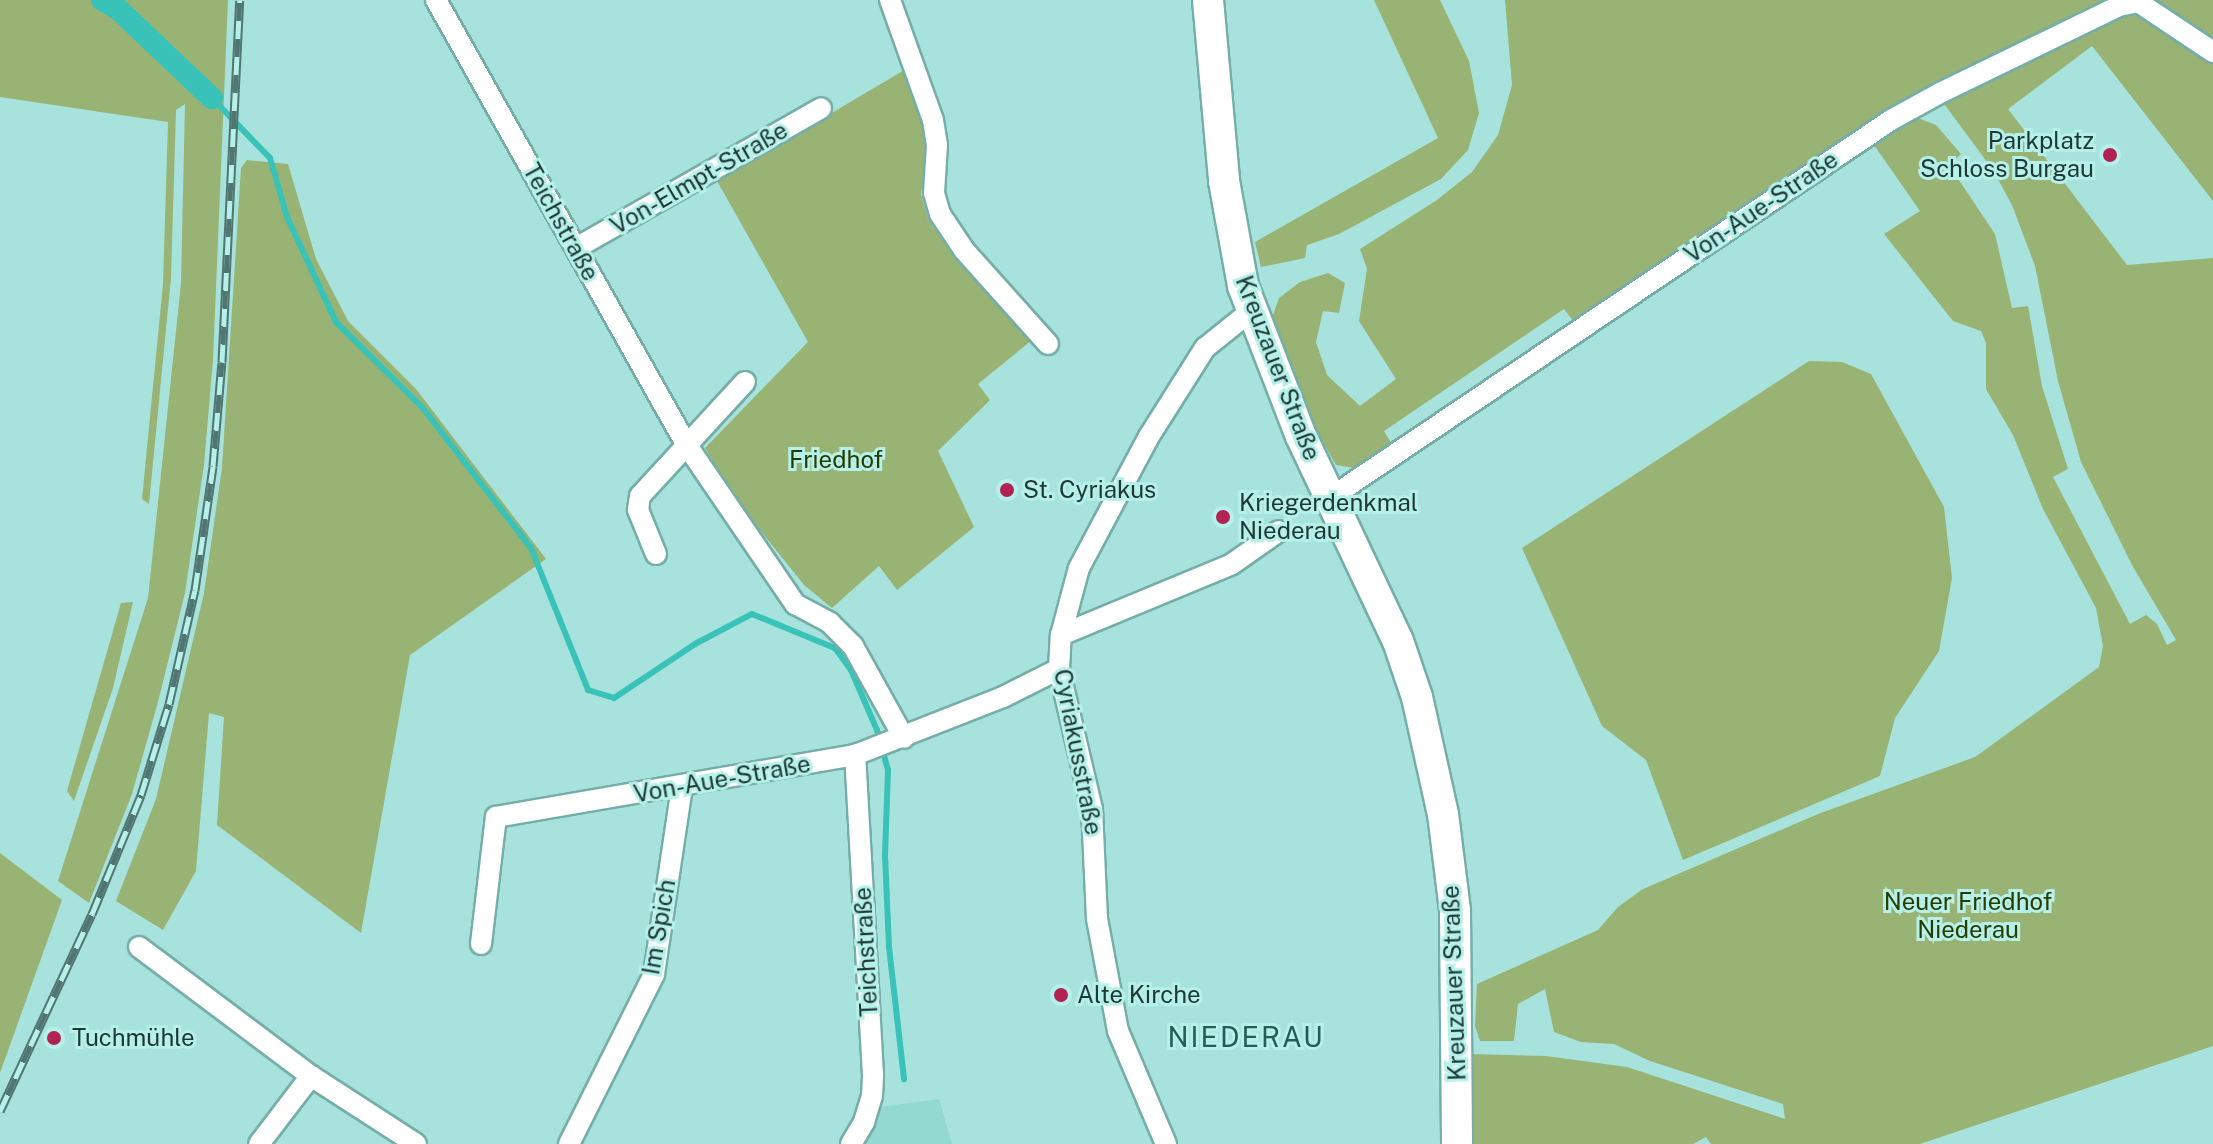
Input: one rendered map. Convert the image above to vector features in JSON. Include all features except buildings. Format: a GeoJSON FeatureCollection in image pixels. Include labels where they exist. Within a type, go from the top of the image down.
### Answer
{"type":"FeatureCollection","features":[{"type":"Feature","properties":{"kind":"main road","name":"Kreuzauer Straße"},"geometry":{"type":"LineString","coordinates":[[1208,0],[1228,214],[1251,311],[1330,498],[1398,641],[1417,697],[1443,814],[1455,911],[1457,1144]]}},
{"type":"Feature","properties":{"kind":"street","name":"Teichstraße"},"geometry":{"type":"LineString","coordinates":[[436,0],[686,444],[795,604],[830,623],[853,646],[898,740]]}},
{"type":"Feature","properties":{"kind":"street"},"geometry":{"type":"LineString","coordinates":[[890,0],[933,120],[937,145],[934,193],[940,214],[964,250],[1048,344]]}},
{"type":"Feature","properties":{"kind":"street","name":"Von-Aue-Straße"},"geometry":{"type":"LineString","coordinates":[[1330,498],[1891,120],[1940,93],[2119,6],[2138,2],[2213,52]]}},
{"type":"Feature","properties":{"kind":"street","name":"Von-Elmpt-Straße"},"geometry":{"type":"LineString","coordinates":[[576,248],[821,108]]}},
{"type":"Feature","properties":{"kind":"street","name":"Cyriakusstraße"},"geometry":{"type":"LineString","coordinates":[[1166,1144],[1118,1031],[1097,919],[1092,809],[1059,669],[1061,635],[1079,568],[1148,438],[1205,348],[1251,311]]}},
{"type":"Feature","properties":{"kind":"street"},"geometry":{"type":"LineString","coordinates":[[656,554],[638,510],[640,496],[745,382]]}},
{"type":"Feature","properties":{"kind":"street"},"geometry":{"type":"LineString","coordinates":[[1061,635],[1232,564],[1279,531]]}},
{"type":"Feature","properties":{"kind":"street","name":"Von-Aue-Straße"},"geometry":{"type":"LineString","coordinates":[[481,944],[496,817],[682,787],[863,752],[1003,697],[1059,669]]}},
{"type":"Feature","properties":{"kind":"street","name":"Teichstraße"},"geometry":{"type":"LineString","coordinates":[[851,1144],[864,1122],[872,1096],[873,1075],[863,752]]}},
{"type":"Feature","properties":{"kind":"street","name":"Im Spich"},"geometry":{"type":"LineString","coordinates":[[569,1144],[654,974],[682,787]]}},
{"type":"Feature","properties":{"kind":"street"},"geometry":{"type":"LineString","coordinates":[[139,947],[311,1076],[416,1144]]}},
{"type":"Feature","properties":{"kind":"street"},"geometry":{"type":"LineString","coordinates":[[259,1144],[311,1076]]}},
{"type":"Feature","properties":{"kind":"shaded area"},"geometry":{"type":"Polygon","coordinates":[[[939,1099],[952,1144],[859,1144],[880,1107],[939,1099]]]}},
{"type":"Feature","properties":{"kind":"green space"},"geometry":{"type":"Polygon","coordinates":[[[0,0],[228,0],[213,360],[204,465],[185,593],[132,794],[89,903],[58,881],[148,598],[181,283],[185,104],[176,110],[171,278],[149,504],[142,499],[163,284],[168,122],[0,97],[0,0]]]}},
{"type":"Feature","properties":{"kind":"green space"},"geometry":{"type":"Polygon","coordinates":[[[1374,0],[1440,0],[1469,61],[1479,113],[1468,150],[1441,179],[1339,234],[1307,245],[1305,258],[1261,267],[1255,242],[1438,138],[1374,0]]]}},
{"type":"Feature","properties":{"kind":"green space","name":"Neuer Friedhof Niederau"},"geometry":{"type":"Polygon","coordinates":[[[1505,0],[2213,0],[2213,201],[2092,46],[2008,109],[2127,265],[2213,258],[2213,1046],[1920,1144],[1711,1144],[1706,1137],[1693,1144],[1469,1144],[1470,1054],[1546,1056],[1627,1067],[1785,1119],[1783,1104],[1650,1061],[1614,1044],[1581,1042],[1554,1032],[1545,989],[1518,1004],[1514,1041],[1480,1041],[1475,1026],[1477,984],[1598,930],[1618,907],[1643,889],[1818,814],[1975,757],[2099,667],[2103,646],[2096,608],[2043,509],[2013,435],[1986,389],[1986,343],[1981,331],[1953,321],[1884,234],[1920,211],[1872,142],[1913,116],[1936,125],[1961,154],[1949,165],[1995,234],[2012,308],[2028,306],[2042,386],[2068,469],[2053,477],[2130,624],[2146,615],[2157,624],[2167,645],[2176,640],[2132,565],[2081,462],[2058,381],[2035,266],[2012,205],[1993,170],[1933,89],[1574,322],[1564,309],[1384,431],[1393,446],[1355,468],[1336,465],[1304,409],[1279,339],[1272,318],[1279,298],[1300,282],[1328,273],[1345,283],[1339,313],[1323,311],[1316,342],[1327,375],[1360,406],[1396,379],[1359,321],[1367,269],[1360,249],[1437,200],[1472,172],[1498,135],[1512,85],[1505,0]]]}},
{"type":"Feature","properties":{"kind":"green space","name":"Friedhof"},"geometry":{"type":"Polygon","coordinates":[[[906,69],[925,121],[928,143],[921,195],[929,221],[955,256],[1032,340],[978,384],[990,400],[938,451],[974,527],[897,590],[879,566],[832,608],[804,585],[740,505],[705,448],[808,342],[717,181],[906,69]]]}},
{"type":"Feature","properties":{"kind":"green space"},"geometry":{"type":"Polygon","coordinates":[[[247,160],[288,164],[316,259],[348,321],[416,389],[546,559],[410,655],[361,933],[217,825],[224,717],[209,713],[196,871],[163,930],[116,901],[156,799],[204,593],[222,468],[241,168],[247,160]]]}},
{"type":"Feature","properties":{"kind":"green space"},"geometry":{"type":"Polygon","coordinates":[[[1809,361],[1842,362],[1871,374],[1944,507],[1952,578],[1939,651],[1895,718],[1880,776],[1683,860],[1646,760],[1602,726],[1522,548],[1809,361]]]}},
{"type":"Feature","properties":{"kind":"green space"},"geometry":{"type":"Polygon","coordinates":[[[133,602],[113,688],[74,801],[67,791],[121,603],[133,602]]]}},
{"type":"Feature","properties":{"kind":"green space"},"geometry":{"type":"Polygon","coordinates":[[[0,853],[62,900],[0,1073],[0,853]]]}},
{"type":"Feature","properties":{"kind":"waterway"},"geometry":{"type":"LineString","coordinates":[[102,0],[117,8],[212,98]]}},
{"type":"Feature","properties":{"kind":"waterway"},"geometry":{"type":"LineString","coordinates":[[212,98],[270,158],[287,217],[336,322],[422,407],[531,548],[588,690],[614,698],[695,644],[752,614],[835,648],[851,670],[877,730],[888,770],[885,855],[889,947],[904,1079]]}},
{"type":"Feature","properties":{"kind":"railway"},"geometry":{"type":"LineString","coordinates":[[0,1111],[92,914],[141,795],[169,704],[195,590],[213,466],[222,362],[240,0]]}},
{"type":"Feature","properties":{"kind":"place","name":"Parkplatz Schloss Burgau"},"geometry":{"type":"Point","coordinates":[2110,155]}},
{"type":"Feature","properties":{"kind":"place","name":"St. Cyriakus"},"geometry":{"type":"Point","coordinates":[1007,490]}},
{"type":"Feature","properties":{"kind":"place","name":"Kriegerdenkmal Niederau"},"geometry":{"type":"Point","coordinates":[1223,517]}},
{"type":"Feature","properties":{"kind":"place","name":"Alte Kirche"},"geometry":{"type":"Point","coordinates":[1061,995]}},
{"type":"Feature","properties":{"kind":"place","name":"Tuchmühle"},"geometry":{"type":"Point","coordinates":[54,1038]}},
{"type":"Feature","properties":{"kind":"district","name":"NIEDERAU"},"geometry":{"type":"Point","coordinates":[1246,1037]}}]}
